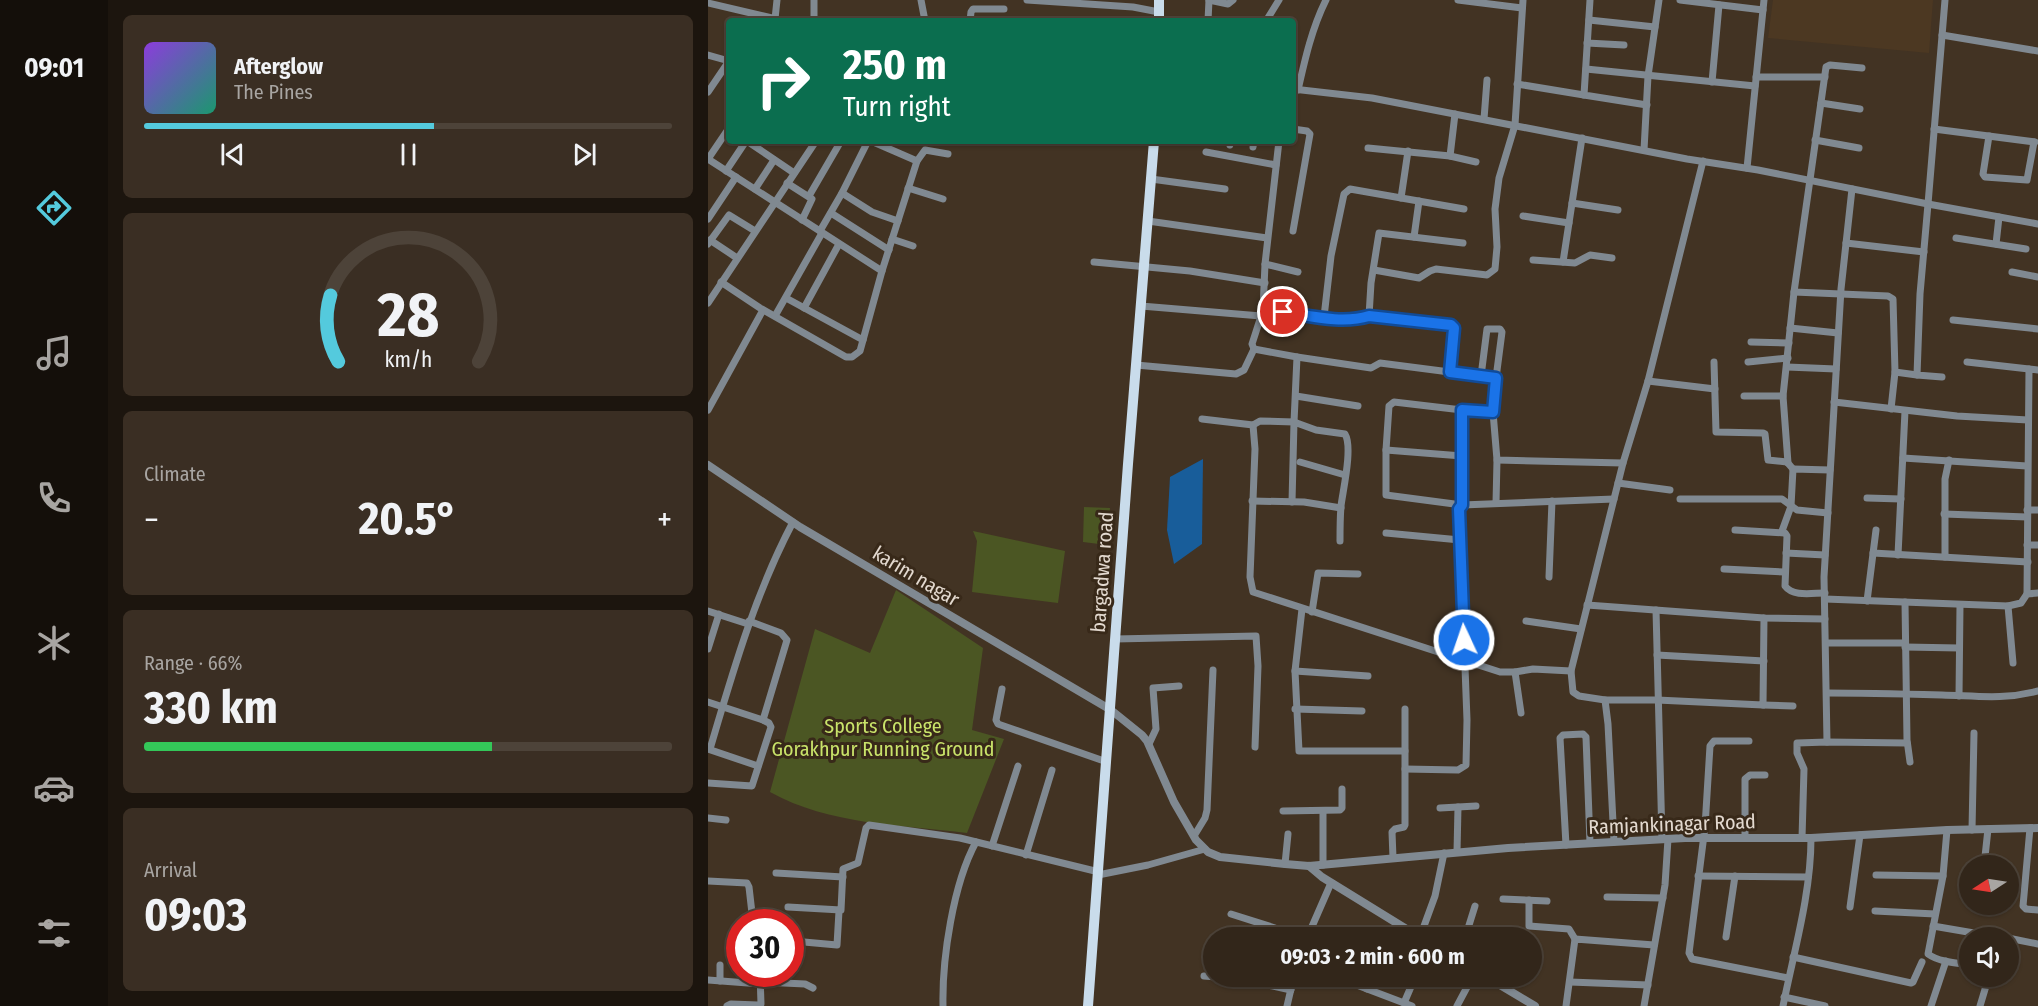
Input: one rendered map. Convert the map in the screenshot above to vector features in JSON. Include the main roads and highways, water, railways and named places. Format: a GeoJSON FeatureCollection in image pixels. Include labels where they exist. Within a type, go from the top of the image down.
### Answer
{"type":"FeatureCollection","features":[{"type":"Feature","properties":{"kind":"main road","name":"bargadwa road"},"geometry":{"type":"LineString","coordinates":[[1088,1006],[1154,144]]}},
{"type":"Feature","properties":{"kind":"water"},"geometry":{"type":"Polygon","coordinates":[[[1203,459],[1202,544],[1174,564],[1167,530],[1170,477],[1203,459]]]}},
{"type":"Feature","properties":{"kind":"park label","name":"Sports College Gorakhpur Running Ground"},"geometry":{"type":"Point","coordinates":[883,738]}}]}
